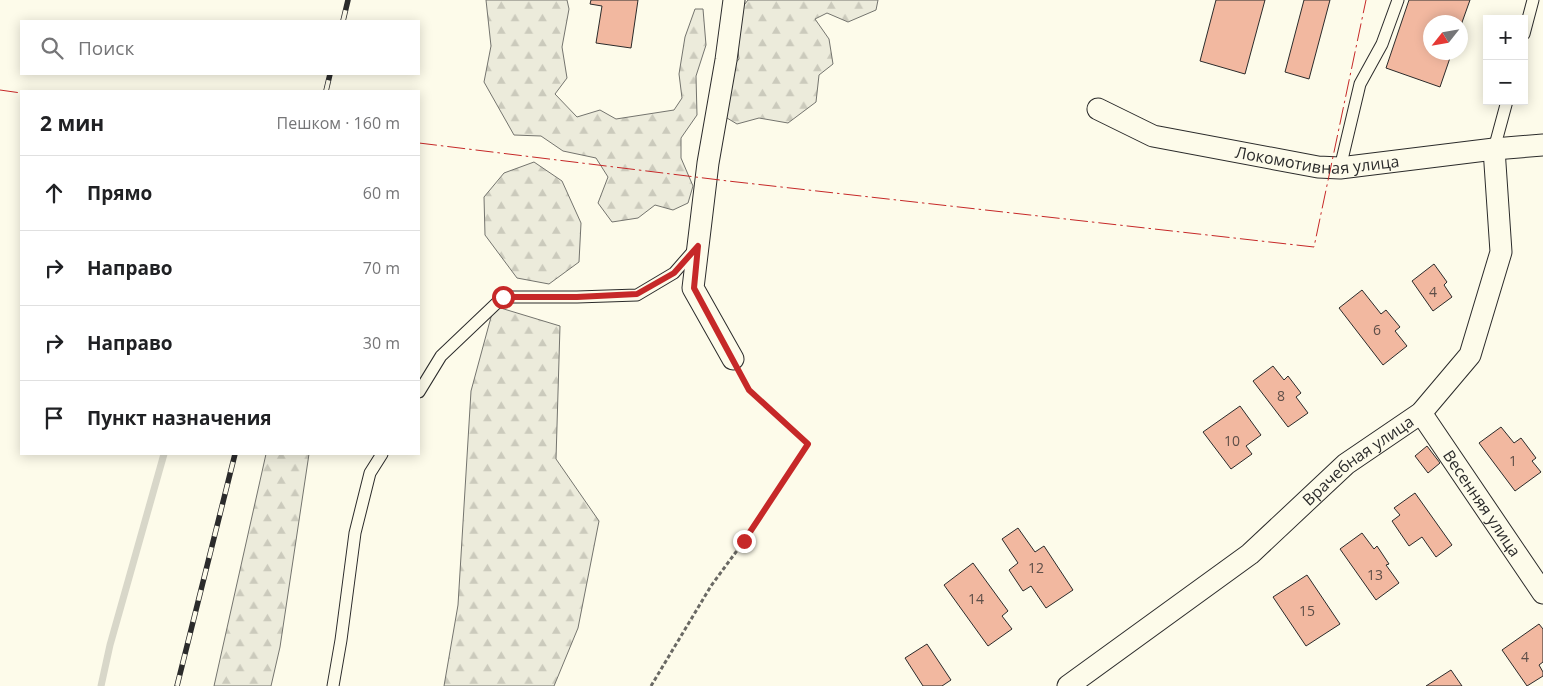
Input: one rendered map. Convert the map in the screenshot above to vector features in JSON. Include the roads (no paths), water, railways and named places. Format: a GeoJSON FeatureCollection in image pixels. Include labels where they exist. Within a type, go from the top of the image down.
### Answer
{"type":"FeatureCollection","features":[{"type":"Feature","properties":{"kind":"street"},"geometry":{"type":"LineString","coordinates":[[733,359],[694,288],[708,163],[726,60],[734,0]]}},
{"type":"Feature","properties":{"kind":"street","name":"Локомотивная улица"},"geometry":{"type":"LineString","coordinates":[[1098,109],[1153,136],[1318,167],[1340,168],[1494,148],[1543,146]]}},
{"type":"Feature","properties":{"kind":"street","name":"Врачебная улица"},"geometry":{"type":"LineString","coordinates":[[1068,686],[1250,554],[1346,464],[1421,414],[1470,355],[1501,252],[1494,148]]}},
{"type":"Feature","properties":{"kind":"street","name":"Весенняя улица"},"geometry":{"type":"LineString","coordinates":[[1421,414],[1543,593]]}},
{"type":"Feature","properties":{"kind":"lane"},"geometry":{"type":"LineString","coordinates":[[1340,168],[1360,84],[1382,44],[1398,0]]}},
{"type":"Feature","properties":{"kind":"lane"},"geometry":{"type":"LineString","coordinates":[[1528,19],[1533,0]]}},
{"type":"Feature","properties":{"kind":"lane"},"geometry":{"type":"LineString","coordinates":[[1494,148],[1505,105]]}},
{"type":"Feature","properties":{"kind":"lane"},"geometry":{"type":"LineString","coordinates":[[420,390],[441,356],[503,297],[577,297],[637,294],[674,273],[698,246]]}},
{"type":"Feature","properties":{"kind":"lane"},"geometry":{"type":"LineString","coordinates":[[333,686],[355,533],[370,474],[381,455]]}},
{"type":"Feature","properties":{"kind":"waterway"},"geometry":{"type":"LineString","coordinates":[[101,686],[110,645],[164,455]]}},
{"type":"Feature","properties":{"kind":"railway"},"geometry":{"type":"LineString","coordinates":[[343,20],[348,0]]}},
{"type":"Feature","properties":{"kind":"railway"},"geometry":{"type":"LineString","coordinates":[[326,90],[330,75]]}},
{"type":"Feature","properties":{"kind":"railway"},"geometry":{"type":"LineString","coordinates":[[177,686],[235,455]]}}]}
